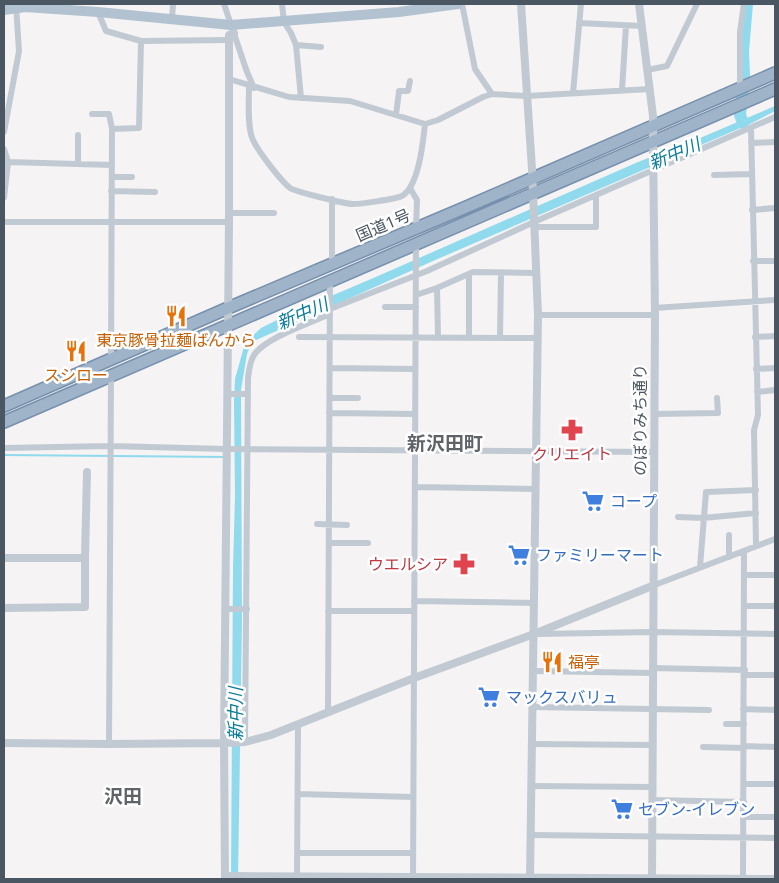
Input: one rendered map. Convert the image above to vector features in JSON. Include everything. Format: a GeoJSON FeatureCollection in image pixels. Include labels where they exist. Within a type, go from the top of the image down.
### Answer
{"type":"FeatureCollection","features":[{"type":"Feature","properties":{"kind":"highway","name":"国道1号"},"geometry":{"type":"LineString","coordinates":[[4,406],[775,73]]}},
{"type":"Feature","properties":{"kind":"highway","name":"国道1号"},"geometry":{"type":"LineString","coordinates":[[4,422],[228,325],[330,286],[775,89]]}},
{"type":"Feature","properties":{"kind":"main road"},"geometry":{"type":"LineString","coordinates":[[4,10],[16,5],[97,9],[172,19],[231,32],[284,22],[399,12],[460,4]]}},
{"type":"Feature","properties":{"kind":"street"},"geometry":{"type":"LineString","coordinates":[[172,19],[173,4]]}},
{"type":"Feature","properties":{"kind":"street"},"geometry":{"type":"LineString","coordinates":[[224,4],[231,32],[252,87],[249,113],[252,138],[275,171],[291,188],[304,194],[352,204],[402,196],[410,188],[422,152],[425,124]]}},
{"type":"Feature","properties":{"kind":"street"},"geometry":{"type":"LineString","coordinates":[[282,4],[284,22],[296,45],[300,98]]}},
{"type":"Feature","properties":{"kind":"street"},"geometry":{"type":"LineString","coordinates":[[460,4],[475,69],[492,94]]}},
{"type":"Feature","properties":{"kind":"street"},"geometry":{"type":"LineString","coordinates":[[521,4],[528,96],[538,315],[530,878]]}},
{"type":"Feature","properties":{"kind":"street"},"geometry":{"type":"LineString","coordinates":[[573,93],[581,4]]}},
{"type":"Feature","properties":{"kind":"street","name":"のぼりみち通り"},"geometry":{"type":"LineString","coordinates":[[639,4],[650,90],[654,144],[652,878]]}},
{"type":"Feature","properties":{"kind":"street"},"geometry":{"type":"LineString","coordinates":[[647,70],[667,66],[698,4]]}},
{"type":"Feature","properties":{"kind":"street"},"geometry":{"type":"LineString","coordinates":[[740,88],[740,32],[744,4]]}},
{"type":"Feature","properties":{"kind":"street"},"geometry":{"type":"LineString","coordinates":[[4,132],[6,104],[19,51],[16,5]]}},
{"type":"Feature","properties":{"kind":"street"},"geometry":{"type":"LineString","coordinates":[[97,9],[106,31],[141,41],[231,32]]}},
{"type":"Feature","properties":{"kind":"street"},"geometry":{"type":"LineString","coordinates":[[579,23],[642,26]]}},
{"type":"Feature","properties":{"kind":"street"},"geometry":{"type":"LineString","coordinates":[[622,90],[626,26]]}},
{"type":"Feature","properties":{"kind":"street"},"geometry":{"type":"LineString","coordinates":[[231,32],[229,79],[229,394],[226,464],[224,743],[225,877],[244,875],[297,877],[775,878]]}},
{"type":"Feature","properties":{"kind":"street"},"geometry":{"type":"LineString","coordinates":[[112,129],[139,128],[141,41]]}},
{"type":"Feature","properties":{"kind":"street"},"geometry":{"type":"LineString","coordinates":[[296,45],[321,47]]}},
{"type":"Feature","properties":{"kind":"street"},"geometry":{"type":"LineString","coordinates":[[229,79],[289,97],[350,101],[425,124],[438,120],[492,94],[528,96],[650,90]]}},
{"type":"Feature","properties":{"kind":"street"},"geometry":{"type":"LineString","coordinates":[[396,115],[399,91],[408,91],[410,80]]}},
{"type":"Feature","properties":{"kind":"street"},"geometry":{"type":"LineString","coordinates":[[92,114],[109,114],[112,129],[110,221],[111,359]]}},
{"type":"Feature","properties":{"kind":"street"},"geometry":{"type":"LineString","coordinates":[[243,742],[246,608],[246,394],[249,368],[253,356],[265,343],[330,312],[534,225],[775,117]]}},
{"type":"Feature","properties":{"kind":"street"},"geometry":{"type":"LineString","coordinates":[[751,128],[758,415],[754,430],[756,546]]}},
{"type":"Feature","properties":{"kind":"street"},"geometry":{"type":"LineString","coordinates":[[78,135],[78,164]]}},
{"type":"Feature","properties":{"kind":"street"},"geometry":{"type":"LineString","coordinates":[[751,143],[775,142]]}},
{"type":"Feature","properties":{"kind":"street"},"geometry":{"type":"LineString","coordinates":[[4,149],[8,162],[4,198]]}},
{"type":"Feature","properties":{"kind":"street"},"geometry":{"type":"LineString","coordinates":[[8,162],[112,165]]}},
{"type":"Feature","properties":{"kind":"street"},"geometry":{"type":"LineString","coordinates":[[714,175],[751,174]]}},
{"type":"Feature","properties":{"kind":"street"},"geometry":{"type":"LineString","coordinates":[[112,177],[132,177]]}},
{"type":"Feature","properties":{"kind":"street"},"geometry":{"type":"LineString","coordinates":[[410,188],[417,200],[416,229]]}},
{"type":"Feature","properties":{"kind":"street"},"geometry":{"type":"LineString","coordinates":[[111,192],[155,192]]}},
{"type":"Feature","properties":{"kind":"street"},"geometry":{"type":"LineString","coordinates":[[534,225],[596,227],[596,196]]}},
{"type":"Feature","properties":{"kind":"street"},"geometry":{"type":"LineString","coordinates":[[332,199],[332,264]]}},
{"type":"Feature","properties":{"kind":"street"},"geometry":{"type":"LineString","coordinates":[[752,210],[775,208]]}},
{"type":"Feature","properties":{"kind":"street"},"geometry":{"type":"LineString","coordinates":[[230,212],[274,213]]}},
{"type":"Feature","properties":{"kind":"street"},"geometry":{"type":"LineString","coordinates":[[4,222],[230,222]]}},
{"type":"Feature","properties":{"kind":"street"},"geometry":{"type":"LineString","coordinates":[[413,877],[416,248]]}},
{"type":"Feature","properties":{"kind":"street"},"geometry":{"type":"LineString","coordinates":[[754,261],[775,261]]}},
{"type":"Feature","properties":{"kind":"street"},"geometry":{"type":"LineString","coordinates":[[416,295],[473,272],[536,273]]}},
{"type":"Feature","properties":{"kind":"street"},"geometry":{"type":"LineString","coordinates":[[500,337],[501,273]]}},
{"type":"Feature","properties":{"kind":"street"},"geometry":{"type":"LineString","coordinates":[[469,274],[469,337]]}},
{"type":"Feature","properties":{"kind":"street"},"geometry":{"type":"LineString","coordinates":[[328,711],[330,286]]}},
{"type":"Feature","properties":{"kind":"street"},"geometry":{"type":"LineString","coordinates":[[437,288],[438,337]]}},
{"type":"Feature","properties":{"kind":"street"},"geometry":{"type":"LineString","coordinates":[[538,315],[654,311],[775,300]]}},
{"type":"Feature","properties":{"kind":"street"},"geometry":{"type":"LineString","coordinates":[[385,307],[416,307]]}},
{"type":"Feature","properties":{"kind":"street"},"geometry":{"type":"LineString","coordinates":[[755,337],[775,336]]}},
{"type":"Feature","properties":{"kind":"street"},"geometry":{"type":"LineString","coordinates":[[299,337],[537,338]]}},
{"type":"Feature","properties":{"kind":"street"},"geometry":{"type":"LineString","coordinates":[[330,368],[416,369]]}},
{"type":"Feature","properties":{"kind":"street"},"geometry":{"type":"LineString","coordinates":[[756,369],[775,368]]}},
{"type":"Feature","properties":{"kind":"street"},"geometry":{"type":"LineString","coordinates":[[109,744],[111,376]]}},
{"type":"Feature","properties":{"kind":"street"},"geometry":{"type":"LineString","coordinates":[[757,392],[775,390]]}},
{"type":"Feature","properties":{"kind":"street"},"geometry":{"type":"LineString","coordinates":[[229,394],[246,394]]}},
{"type":"Feature","properties":{"kind":"street"},"geometry":{"type":"LineString","coordinates":[[330,398],[358,398]]}},
{"type":"Feature","properties":{"kind":"street"},"geometry":{"type":"LineString","coordinates":[[654,414],[718,413],[717,398]]}},
{"type":"Feature","properties":{"kind":"street"},"geometry":{"type":"LineString","coordinates":[[329,413],[415,414]]}},
{"type":"Feature","properties":{"kind":"street"},"geometry":{"type":"LineString","coordinates":[[4,448],[110,446],[228,450],[247,448],[654,452]]}},
{"type":"Feature","properties":{"kind":"street"},"geometry":{"type":"LineString","coordinates":[[4,608],[85,607],[87,472]]}},
{"type":"Feature","properties":{"kind":"street"},"geometry":{"type":"LineString","coordinates":[[414,488],[535,489]]}},
{"type":"Feature","properties":{"kind":"street"},"geometry":{"type":"LineString","coordinates":[[700,567],[706,492],[756,490]]}},
{"type":"Feature","properties":{"kind":"street"},"geometry":{"type":"LineString","coordinates":[[678,517],[703,518],[756,513]]}},
{"type":"Feature","properties":{"kind":"street"},"geometry":{"type":"LineString","coordinates":[[317,524],[347,525]]}},
{"type":"Feature","properties":{"kind":"street"},"geometry":{"type":"LineString","coordinates":[[729,535],[729,557]]}},
{"type":"Feature","properties":{"kind":"street"},"geometry":{"type":"LineString","coordinates":[[4,743],[224,743],[243,742],[271,735],[328,711],[534,634],[775,539]]}},
{"type":"Feature","properties":{"kind":"street"},"geometry":{"type":"LineString","coordinates":[[329,544],[368,543]]}},
{"type":"Feature","properties":{"kind":"street"},"geometry":{"type":"LineString","coordinates":[[743,878],[744,551]]}},
{"type":"Feature","properties":{"kind":"street"},"geometry":{"type":"LineString","coordinates":[[4,558],[86,558]]}},
{"type":"Feature","properties":{"kind":"street"},"geometry":{"type":"LineString","coordinates":[[745,574],[775,575]]}},
{"type":"Feature","properties":{"kind":"street"},"geometry":{"type":"LineString","coordinates":[[414,601],[534,603]]}},
{"type":"Feature","properties":{"kind":"street"},"geometry":{"type":"LineString","coordinates":[[745,606],[775,606]]}},
{"type":"Feature","properties":{"kind":"street"},"geometry":{"type":"LineString","coordinates":[[225,609],[246,608]]}},
{"type":"Feature","properties":{"kind":"street"},"geometry":{"type":"LineString","coordinates":[[328,611],[414,611]]}},
{"type":"Feature","properties":{"kind":"street"},"geometry":{"type":"LineString","coordinates":[[534,634],[652,632],[775,634]]}},
{"type":"Feature","properties":{"kind":"street"},"geometry":{"type":"LineString","coordinates":[[533,671],[652,670],[745,672],[775,675]]}},
{"type":"Feature","properties":{"kind":"street"},"geometry":{"type":"LineString","coordinates":[[533,707],[709,710]]}},
{"type":"Feature","properties":{"kind":"street"},"geometry":{"type":"LineString","coordinates":[[743,709],[775,710]]}},
{"type":"Feature","properties":{"kind":"street"},"geometry":{"type":"LineString","coordinates":[[726,724],[744,724]]}},
{"type":"Feature","properties":{"kind":"street"},"geometry":{"type":"LineString","coordinates":[[297,877],[298,725]]}},
{"type":"Feature","properties":{"kind":"street"},"geometry":{"type":"LineString","coordinates":[[532,744],[652,744]]}},
{"type":"Feature","properties":{"kind":"street"},"geometry":{"type":"LineString","coordinates":[[703,748],[775,747]]}},
{"type":"Feature","properties":{"kind":"street"},"geometry":{"type":"LineString","coordinates":[[744,784],[775,784]]}},
{"type":"Feature","properties":{"kind":"street"},"geometry":{"type":"LineString","coordinates":[[531,786],[652,787]]}},
{"type":"Feature","properties":{"kind":"street"},"geometry":{"type":"LineString","coordinates":[[298,794],[413,797]]}},
{"type":"Feature","properties":{"kind":"street"},"geometry":{"type":"LineString","coordinates":[[652,800],[744,802]]}},
{"type":"Feature","properties":{"kind":"street"},"geometry":{"type":"LineString","coordinates":[[744,818],[775,817]]}},
{"type":"Feature","properties":{"kind":"street"},"geometry":{"type":"LineString","coordinates":[[531,835],[775,838]]}},
{"type":"Feature","properties":{"kind":"street"},"geometry":{"type":"LineString","coordinates":[[298,853],[413,853]]}},
{"type":"Feature","properties":{"kind":"water"},"geometry":{"type":"Polygon","coordinates":[[[775,106],[775,111],[752,123],[433,261],[252,342],[247,354],[241,390],[242,621],[238,879],[231,879],[235,496],[234,401],[235,379],[245,343],[261,328],[289,314],[638,162],[775,106]]]}},
{"type":"Feature","properties":{"kind":"waterway","name":"新中川"},"geometry":{"type":"LineString","coordinates":[[743,123],[740,115],[747,4]]}},
{"type":"Feature","properties":{"kind":"waterway"},"geometry":{"type":"LineString","coordinates":[[4,455],[225,457]]}},
{"type":"Feature","properties":{"kind":"place","name":"東京豚骨拉麺ばんから"},"geometry":{"type":"Point","coordinates":[176,316]}},
{"type":"Feature","properties":{"kind":"place","name":"スシロー"},"geometry":{"type":"Point","coordinates":[76,351]}},
{"type":"Feature","properties":{"kind":"place","name":"クリエイト"},"geometry":{"type":"Point","coordinates":[572,430]}},
{"type":"Feature","properties":{"kind":"place","name":"コープ"},"geometry":{"type":"Point","coordinates":[593,501]}},
{"type":"Feature","properties":{"kind":"place","name":"ファミリーマート"},"geometry":{"type":"Point","coordinates":[519,555]}},
{"type":"Feature","properties":{"kind":"place","name":"ウエルシア"},"geometry":{"type":"Point","coordinates":[464,564]}},
{"type":"Feature","properties":{"kind":"place","name":"福亭"},"geometry":{"type":"Point","coordinates":[552,662]}},
{"type":"Feature","properties":{"kind":"place","name":"マックスバリュ"},"geometry":{"type":"Point","coordinates":[489,697]}},
{"type":"Feature","properties":{"kind":"place","name":"セブン-イレブン"},"geometry":{"type":"Point","coordinates":[622,809]}},
{"type":"Feature","properties":{"kind":"district","name":"新沢田町"},"geometry":{"type":"Point","coordinates":[445,443]}},
{"type":"Feature","properties":{"kind":"district","name":"沢田"},"geometry":{"type":"Point","coordinates":[123,796]}}]}
